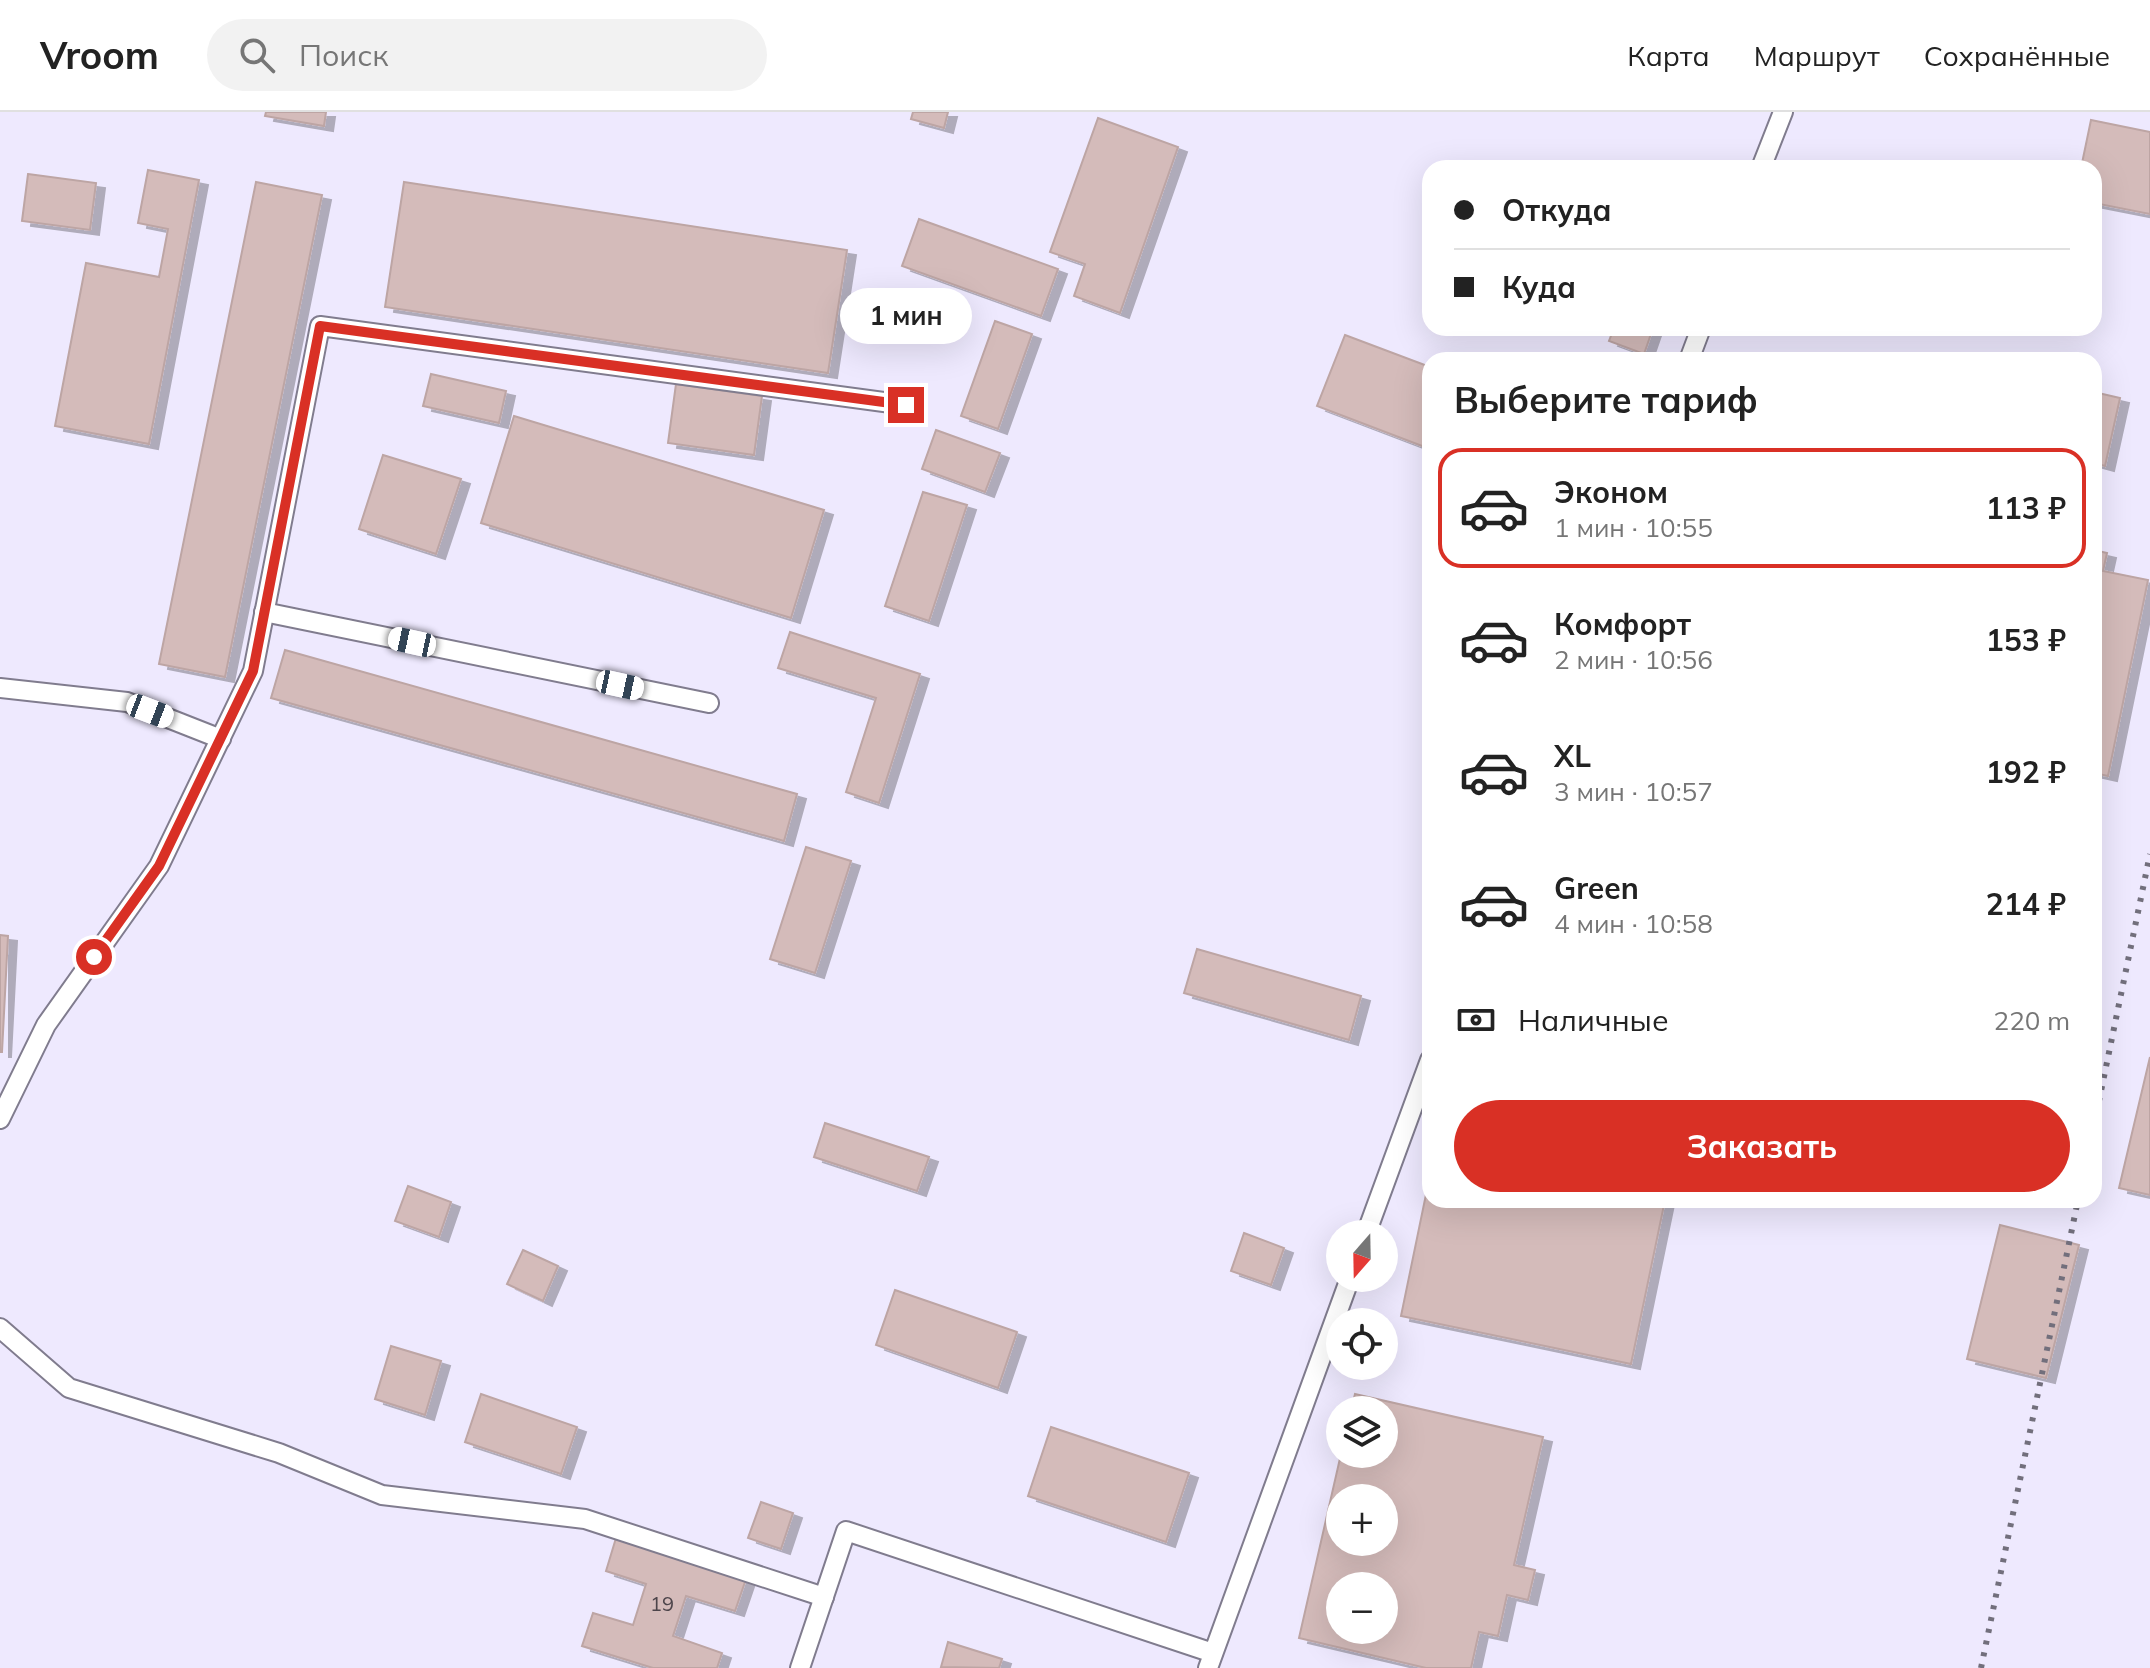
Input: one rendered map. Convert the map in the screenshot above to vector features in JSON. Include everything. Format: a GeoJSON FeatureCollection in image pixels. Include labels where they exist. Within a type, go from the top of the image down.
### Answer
{"type":"FeatureCollection","features":[{"type":"Feature","properties":{"kind":"lane"},"geometry":{"type":"LineString","coordinates":[[1764,160],[1783,112]]}},
{"type":"Feature","properties":{"kind":"lane"},"geometry":{"type":"LineString","coordinates":[[0,1119],[46,1025],[159,866],[253,671],[320,326],[906,405]]}},
{"type":"Feature","properties":{"kind":"lane"},"geometry":{"type":"LineString","coordinates":[[264,612],[709,703]]}},
{"type":"Feature","properties":{"kind":"lane"},"geometry":{"type":"LineString","coordinates":[[0,688],[127,702],[221,739]]}},
{"type":"Feature","properties":{"kind":"lane"},"geometry":{"type":"LineString","coordinates":[[1371,1220],[1422,1082]]}},
{"type":"Feature","properties":{"kind":"lane"},"geometry":{"type":"LineString","coordinates":[[800,1668],[846,1531],[1211,1661],[1345,1292]]}},
{"type":"Feature","properties":{"kind":"lane"},"geometry":{"type":"LineString","coordinates":[[0,1328],[69,1388],[279,1453],[382,1495],[585,1519],[824,1597]]}},
{"type":"Feature","properties":{"kind":"building"},"geometry":{"type":"Polygon","coordinates":[[[266,112],[326,112],[324,126],[265,116],[266,112]]]}},
{"type":"Feature","properties":{"kind":"building"},"geometry":{"type":"Polygon","coordinates":[[[913,112],[948,112],[944,128],[911,119],[913,112]]]}},
{"type":"Feature","properties":{"kind":"building"},"geometry":{"type":"Polygon","coordinates":[[[1098,118],[1178,147],[1120,313],[1074,296],[1085,264],[1050,252],[1098,118]]]}},
{"type":"Feature","properties":{"kind":"building"},"geometry":{"type":"Polygon","coordinates":[[[2091,120],[2150,132],[2150,214],[2102,205],[2102,160],[2083,160],[2091,120]]]}},
{"type":"Feature","properties":{"kind":"building"},"geometry":{"type":"Polygon","coordinates":[[[148,170],[199,180],[149,444],[55,426],[86,263],[159,277],[168,229],[138,223],[148,170]]]}},
{"type":"Feature","properties":{"kind":"building"},"geometry":{"type":"Polygon","coordinates":[[[28,174],[96,183],[90,230],[22,221],[28,174]]]}},
{"type":"Feature","properties":{"kind":"building"},"geometry":{"type":"Polygon","coordinates":[[[256,182],[322,195],[225,677],[159,664],[256,182]]]}},
{"type":"Feature","properties":{"kind":"building"},"geometry":{"type":"Polygon","coordinates":[[[404,182],[847,250],[828,373],[385,307],[404,182]]]}},
{"type":"Feature","properties":{"kind":"building"},"geometry":{"type":"Polygon","coordinates":[[[919,219],[1058,269],[1041,316],[902,266],[919,219]]]}},
{"type":"Feature","properties":{"kind":"building"},"geometry":{"type":"Polygon","coordinates":[[[995,321],[1032,334],[998,429],[961,416],[995,321]]]}},
{"type":"Feature","properties":{"kind":"building"},"geometry":{"type":"Polygon","coordinates":[[[1345,335],[1422,364],[1422,446],[1317,406],[1345,335]]]}},
{"type":"Feature","properties":{"kind":"building"},"geometry":{"type":"Polygon","coordinates":[[[1611,336],[1650,336],[1645,352],[1609,341],[1611,336]]]}},
{"type":"Feature","properties":{"kind":"building"},"geometry":{"type":"Polygon","coordinates":[[[431,374],[506,391],[499,423],[423,406],[431,374]]]}},
{"type":"Feature","properties":{"kind":"building"},"geometry":{"type":"Polygon","coordinates":[[[676,384],[762,396],[754,455],[668,443],[676,384]]]}},
{"type":"Feature","properties":{"kind":"building"},"geometry":{"type":"Polygon","coordinates":[[[2102,394],[2120,398],[2105,466],[2102,465],[2102,394]]]}},
{"type":"Feature","properties":{"kind":"building"},"geometry":{"type":"Polygon","coordinates":[[[514,416],[824,510],[791,618],[481,523],[514,416]]]}},
{"type":"Feature","properties":{"kind":"building"},"geometry":{"type":"Polygon","coordinates":[[[936,430],[1000,453],[985,492],[922,469],[936,430]]]}},
{"type":"Feature","properties":{"kind":"building"},"geometry":{"type":"Polygon","coordinates":[[[383,455],[461,479],[436,554],[359,529],[383,455]]]}},
{"type":"Feature","properties":{"kind":"building"},"geometry":{"type":"Polygon","coordinates":[[[923,492],[967,505],[929,621],[885,606],[923,492]]]}},
{"type":"Feature","properties":{"kind":"building"},"geometry":{"type":"Polygon","coordinates":[[[2102,552],[2107,553],[2103,571],[2148,580],[2108,776],[2102,775],[2102,552]]]}},
{"type":"Feature","properties":{"kind":"building"},"geometry":{"type":"Polygon","coordinates":[[[790,632],[920,674],[879,803],[846,792],[876,698],[778,668],[790,632]]]}},
{"type":"Feature","properties":{"kind":"building"},"geometry":{"type":"Polygon","coordinates":[[[285,650],[797,794],[784,841],[271,698],[285,650]]]}},
{"type":"Feature","properties":{"kind":"building"},"geometry":{"type":"Polygon","coordinates":[[[806,847],[851,861],[815,973],[770,959],[806,847]]]}},
{"type":"Feature","properties":{"kind":"building"},"geometry":{"type":"Polygon","coordinates":[[[0,935],[8,936],[2,1052],[0,1052],[0,935]]]}},
{"type":"Feature","properties":{"kind":"building"},"geometry":{"type":"Polygon","coordinates":[[[1197,949],[1361,996],[1349,1040],[1184,993],[1197,949]]]}},
{"type":"Feature","properties":{"kind":"building"},"geometry":{"type":"Polygon","coordinates":[[[2150,1057],[2150,1195],[2119,1188],[2150,1057]]]}},
{"type":"Feature","properties":{"kind":"building"},"geometry":{"type":"Polygon","coordinates":[[[825,1123],[929,1157],[917,1191],[814,1157],[825,1123]]]}},
{"type":"Feature","properties":{"kind":"building"},"geometry":{"type":"Polygon","coordinates":[[[408,1186],[451,1202],[439,1237],[395,1221],[408,1186]]]}},
{"type":"Feature","properties":{"kind":"building"},"geometry":{"type":"Polygon","coordinates":[[[1423,1208],[1663,1208],[1631,1364],[1401,1316],[1423,1208]]]}},
{"type":"Feature","properties":{"kind":"building"},"geometry":{"type":"Polygon","coordinates":[[[2000,1225],[2079,1245],[2046,1378],[1967,1359],[2000,1225]]]}},
{"type":"Feature","properties":{"kind":"building"},"geometry":{"type":"Polygon","coordinates":[[[1244,1233],[1284,1248],[1271,1285],[1231,1271],[1244,1233]]]}},
{"type":"Feature","properties":{"kind":"building"},"geometry":{"type":"Polygon","coordinates":[[[523,1250],[558,1266],[543,1301],[507,1284],[523,1250]]]}},
{"type":"Feature","properties":{"kind":"building"},"geometry":{"type":"Polygon","coordinates":[[[895,1290],[1017,1332],[998,1388],[876,1345],[895,1290]]]}},
{"type":"Feature","properties":{"kind":"building"},"geometry":{"type":"Polygon","coordinates":[[[391,1346],[441,1361],[425,1415],[375,1399],[391,1346]]]}},
{"type":"Feature","properties":{"kind":"building"},"geometry":{"type":"Polygon","coordinates":[[[481,1394],[577,1427],[561,1474],[465,1442],[481,1394]]]}},
{"type":"Feature","properties":{"kind":"building"},"geometry":{"type":"Polygon","coordinates":[[[1398,1404],[1543,1437],[1514,1565],[1535,1570],[1528,1600],[1507,1595],[1498,1636],[1479,1632],[1471,1668],[1426,1668],[1299,1638],[1326,1520],[1326,1556],[1398,1556],[1398,1484],[1334,1484],[1338,1468],[1398,1468],[1398,1404]]]}},
{"type":"Feature","properties":{"kind":"building"},"geometry":{"type":"Polygon","coordinates":[[[1051,1427],[1189,1473],[1166,1542],[1028,1496],[1051,1427]]]}},
{"type":"Feature","properties":{"kind":"building"},"geometry":{"type":"Polygon","coordinates":[[[761,1502],[793,1513],[781,1549],[748,1538],[761,1502]]]}},
{"type":"Feature","properties":{"kind":"building"},"geometry":{"type":"Polygon","coordinates":[[[616,1538],[746,1579],[735,1611],[686,1596],[673,1636],[722,1653],[717,1668],[653,1668],[582,1646],[593,1613],[633,1625],[646,1584],[606,1571],[616,1538]]]}},
{"type":"Feature","properties":{"kind":"building"},"geometry":{"type":"Polygon","coordinates":[[[948,1642],[1002,1659],[999,1668],[941,1667],[948,1642]]]}},
{"type":"Feature","properties":{"kind":"railway"},"geometry":{"type":"LineString","coordinates":[[2102,1086],[2150,854]]}},
{"type":"Feature","properties":{"kind":"railway"},"geometry":{"type":"LineString","coordinates":[[1981,1668],[2076,1208]]}},
{"type":"Feature","properties":{"kind":"route"},"geometry":{"type":"LineString","coordinates":[[94,957],[159,866],[253,671],[320,326],[906,405]]}}]}
